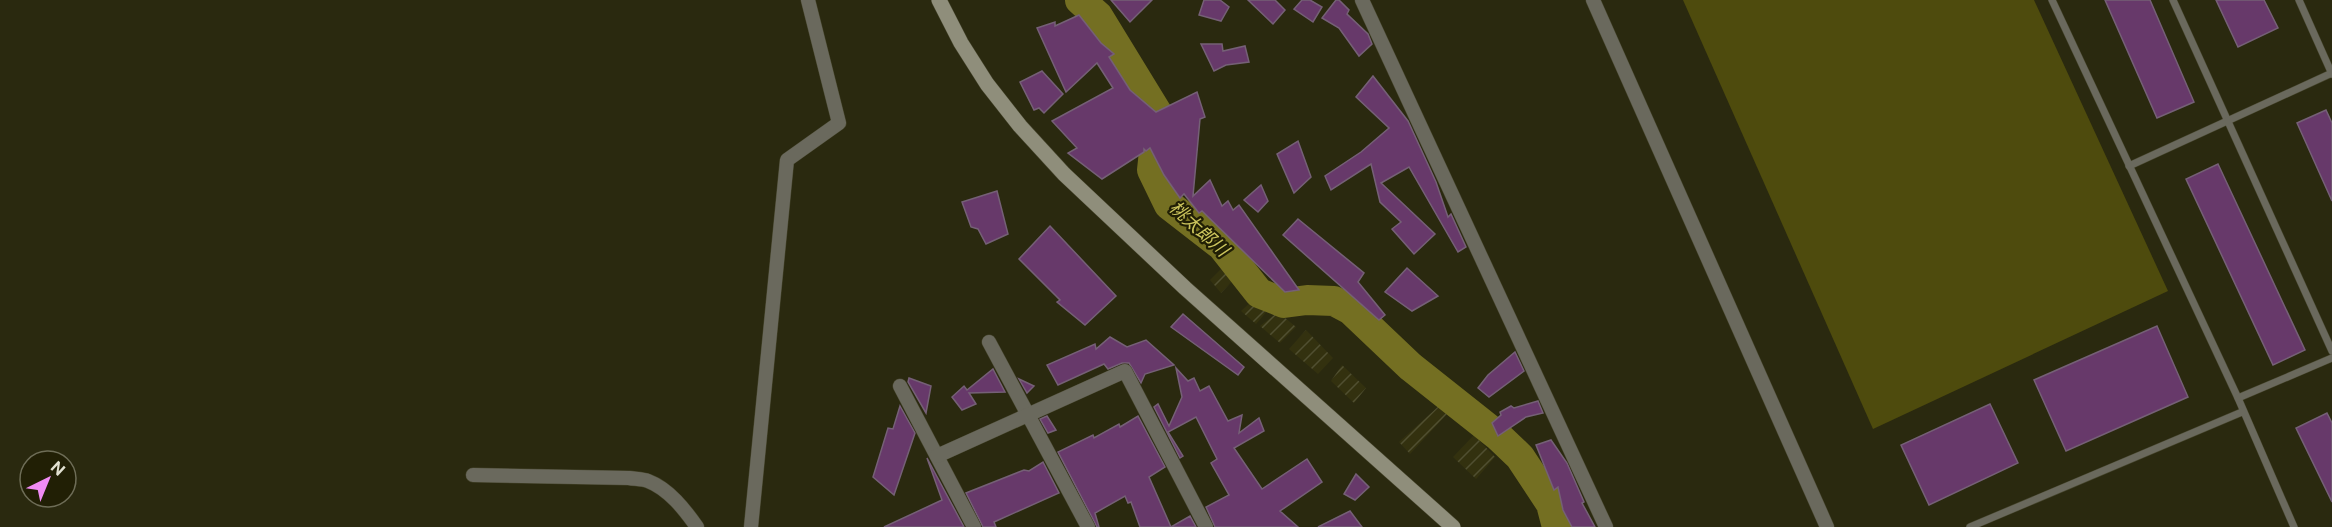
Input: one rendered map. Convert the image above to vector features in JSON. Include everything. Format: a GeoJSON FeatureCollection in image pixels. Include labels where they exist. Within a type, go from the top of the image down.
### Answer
{"type":"FeatureCollection","features":[{"type":"Feature","properties":{"kind":"street"},"geometry":{"type":"LineString","coordinates":[[751,527],[787,160],[839,123],[808,0]]}},
{"type":"Feature","properties":{"kind":"street"},"geometry":{"type":"LineString","coordinates":[[939,0],[961,43],[987,84],[1020,126],[1064,174],[1264,359],[1453,527]]}},
{"type":"Feature","properties":{"kind":"street"},"geometry":{"type":"LineString","coordinates":[[1362,0],[1606,527]]}},
{"type":"Feature","properties":{"kind":"street"},"geometry":{"type":"LineString","coordinates":[[1593,0],[1827,527]]}},
{"type":"Feature","properties":{"kind":"street"},"geometry":{"type":"LineString","coordinates":[[989,342],[1088,527]]}},
{"type":"Feature","properties":{"kind":"street"},"geometry":{"type":"LineString","coordinates":[[937,456],[1125,370],[1206,527]]}},
{"type":"Feature","properties":{"kind":"street"},"geometry":{"type":"LineString","coordinates":[[900,386],[974,527]]}},
{"type":"Feature","properties":{"kind":"street"},"geometry":{"type":"LineString","coordinates":[[473,475],[629,478],[648,481],[684,509],[698,527]]}},
{"type":"Feature","properties":{"kind":"lane"},"geometry":{"type":"LineString","coordinates":[[2052,0],[2238,398],[2294,527]]}},
{"type":"Feature","properties":{"kind":"lane"},"geometry":{"type":"LineString","coordinates":[[2173,0],[2332,351]]}},
{"type":"Feature","properties":{"kind":"lane"},"geometry":{"type":"LineString","coordinates":[[2129,166],[2332,73],[2299,0]]}},
{"type":"Feature","properties":{"kind":"lane"},"geometry":{"type":"LineString","coordinates":[[2238,398],[2332,358]]}},
{"type":"Feature","properties":{"kind":"lane"},"geometry":{"type":"LineString","coordinates":[[1970,527],[2242,411]]}},
{"type":"Feature","properties":{"kind":"shaded area"},"geometry":{"type":"Polygon","coordinates":[[[1683,0],[2034,0],[2168,291],[1873,429],[1683,0]]]}},
{"type":"Feature","properties":{"kind":"shaded area"},"geometry":{"type":"Polygon","coordinates":[[[1224,266],[1235,278],[1221,293],[1210,280],[1224,266]]]}},
{"type":"Feature","properties":{"kind":"shaded area"},"geometry":{"type":"Polygon","coordinates":[[[1253,300],[1268,310],[1256,324],[1241,311],[1253,300]]]}},
{"type":"Feature","properties":{"kind":"shaded area"},"geometry":{"type":"Polygon","coordinates":[[[1278,312],[1296,327],[1280,343],[1260,326],[1278,312]]]}},
{"type":"Feature","properties":{"kind":"shaded area"},"geometry":{"type":"Polygon","coordinates":[[[1306,330],[1333,358],[1318,374],[1289,349],[1306,330]]]}},
{"type":"Feature","properties":{"kind":"shaded area"},"geometry":{"type":"Polygon","coordinates":[[[1342,365],[1366,388],[1354,403],[1331,381],[1342,365]]]}},
{"type":"Feature","properties":{"kind":"shaded area"},"geometry":{"type":"Polygon","coordinates":[[[1440,405],[1448,413],[1410,454],[1399,442],[1440,405]]]}},
{"type":"Feature","properties":{"kind":"shaded area"},"geometry":{"type":"Polygon","coordinates":[[[1474,435],[1495,457],[1476,479],[1453,457],[1474,435]]]}},
{"type":"Feature","properties":{"kind":"building"},"geometry":{"type":"Polygon","coordinates":[[[1111,0],[1152,0],[1130,22],[1111,0]]]}},
{"type":"Feature","properties":{"kind":"building"},"geometry":{"type":"Polygon","coordinates":[[[1204,0],[1220,0],[1229,7],[1221,21],[1199,15],[1204,0]]]}},
{"type":"Feature","properties":{"kind":"building"},"geometry":{"type":"Polygon","coordinates":[[[1248,0],[1275,0],[1285,10],[1273,24],[1248,0]]]}},
{"type":"Feature","properties":{"kind":"building"},"geometry":{"type":"Polygon","coordinates":[[[1302,0],[1310,0],[1322,7],[1313,22],[1294,9],[1302,0]]]}},
{"type":"Feature","properties":{"kind":"building"},"geometry":{"type":"Polygon","coordinates":[[[1336,0],[1339,0],[1349,10],[1347,14],[1368,34],[1372,44],[1359,56],[1339,28],[1322,18],[1336,0]]]}},
{"type":"Feature","properties":{"kind":"building"},"geometry":{"type":"Polygon","coordinates":[[[2105,0],[2150,0],[2194,102],[2157,118],[2105,0]]]}},
{"type":"Feature","properties":{"kind":"building"},"geometry":{"type":"Polygon","coordinates":[[[2216,0],[2264,0],[2278,28],[2238,47],[2216,0]]]}},
{"type":"Feature","properties":{"kind":"building"},"geometry":{"type":"Polygon","coordinates":[[[1079,15],[1101,43],[1114,54],[1109,57],[1130,90],[1156,112],[1197,92],[1205,117],[1200,119],[1193,196],[1210,180],[1222,206],[1228,201],[1233,210],[1239,205],[1299,290],[1285,292],[1202,211],[1199,213],[1184,194],[1180,198],[1164,175],[1150,148],[1146,151],[1144,149],[1144,152],[1102,179],[1068,153],[1077,148],[1052,121],[1113,88],[1097,63],[1066,92],[1037,28],[1055,22],[1055,26],[1079,15]]]}},
{"type":"Feature","properties":{"kind":"building"},"geometry":{"type":"Polygon","coordinates":[[[1201,44],[1222,44],[1223,51],[1245,46],[1249,62],[1226,65],[1214,71],[1201,44]]]}},
{"type":"Feature","properties":{"kind":"building"},"geometry":{"type":"Polygon","coordinates":[[[1042,71],[1063,94],[1044,113],[1039,108],[1034,110],[1020,82],[1042,71]]]}},
{"type":"Feature","properties":{"kind":"building"},"geometry":{"type":"Polygon","coordinates":[[[1373,76],[1408,121],[1436,182],[1448,217],[1451,214],[1466,247],[1458,252],[1409,167],[1381,183],[1435,234],[1414,254],[1392,229],[1401,222],[1380,202],[1371,164],[1331,190],[1325,176],[1361,152],[1389,128],[1356,97],[1373,76]]]}},
{"type":"Feature","properties":{"kind":"building"},"geometry":{"type":"Polygon","coordinates":[[[2326,110],[2332,123],[2332,201],[2297,123],[2326,110]]]}},
{"type":"Feature","properties":{"kind":"building"},"geometry":{"type":"Polygon","coordinates":[[[1298,141],[1311,177],[1294,193],[1277,154],[1298,141]]]}},
{"type":"Feature","properties":{"kind":"building"},"geometry":{"type":"Polygon","coordinates":[[[2218,164],[2305,350],[2273,365],[2186,179],[2218,164]]]}},
{"type":"Feature","properties":{"kind":"building"},"geometry":{"type":"Polygon","coordinates":[[[1261,185],[1268,201],[1258,212],[1244,200],[1261,185]]]}},
{"type":"Feature","properties":{"kind":"building"},"geometry":{"type":"Polygon","coordinates":[[[997,191],[1008,234],[986,244],[978,229],[971,227],[962,202],[997,191]]]}},
{"type":"Feature","properties":{"kind":"building"},"geometry":{"type":"Polygon","coordinates":[[[1298,219],[1364,273],[1358,282],[1385,315],[1379,320],[1283,235],[1298,219]]]}},
{"type":"Feature","properties":{"kind":"building"},"geometry":{"type":"Polygon","coordinates":[[[1050,226],[1116,296],[1085,325],[1057,302],[1060,300],[1019,259],[1050,226]]]}},
{"type":"Feature","properties":{"kind":"building"},"geometry":{"type":"Polygon","coordinates":[[[1407,268],[1438,296],[1412,311],[1385,292],[1407,268]]]}},
{"type":"Feature","properties":{"kind":"building"},"geometry":{"type":"Polygon","coordinates":[[[1183,314],[1244,367],[1238,375],[1171,327],[1183,314]]]}},
{"type":"Feature","properties":{"kind":"building"},"geometry":{"type":"Polygon","coordinates":[[[2157,326],[2188,397],[2066,451],[2034,380],[2157,326]]]}},
{"type":"Feature","properties":{"kind":"building"},"geometry":{"type":"Polygon","coordinates":[[[1110,337],[1127,347],[1146,340],[1174,365],[1145,374],[1141,383],[1129,363],[1122,363],[1108,369],[1104,364],[1058,385],[1047,365],[1095,344],[1096,349],[1110,337]]]}},
{"type":"Feature","properties":{"kind":"building"},"geometry":{"type":"Polygon","coordinates":[[[1515,352],[1524,371],[1489,397],[1478,388],[1488,375],[1515,352]]]}},
{"type":"Feature","properties":{"kind":"building"},"geometry":{"type":"Polygon","coordinates":[[[1176,368],[1188,381],[1194,378],[1200,391],[1209,386],[1228,421],[1242,415],[1239,433],[1259,418],[1264,431],[1234,448],[1262,489],[1307,459],[1322,482],[1280,511],[1298,527],[1215,527],[1206,507],[1229,495],[1211,463],[1217,459],[1196,417],[1168,432],[1183,456],[1180,458],[1154,407],[1158,404],[1169,426],[1182,397],[1176,368]]]}},
{"type":"Feature","properties":{"kind":"building"},"geometry":{"type":"Polygon","coordinates":[[[993,369],[1005,392],[969,393],[976,404],[962,410],[952,397],[964,386],[967,390],[993,369]]]}},
{"type":"Feature","properties":{"kind":"building"},"geometry":{"type":"Polygon","coordinates":[[[909,378],[931,386],[926,413],[908,382],[909,378]]]}},
{"type":"Feature","properties":{"kind":"building"},"geometry":{"type":"Polygon","coordinates":[[[1019,379],[1034,386],[1027,393],[1019,379]]]}},
{"type":"Feature","properties":{"kind":"building"},"geometry":{"type":"Polygon","coordinates":[[[1538,401],[1543,413],[1526,417],[1498,436],[1492,423],[1501,415],[1500,412],[1511,406],[1514,408],[1538,401]]]}},
{"type":"Feature","properties":{"kind":"building"},"geometry":{"type":"Polygon","coordinates":[[[1990,404],[2018,463],[1929,505],[1901,445],[1990,404]]]}},
{"type":"Feature","properties":{"kind":"building"},"geometry":{"type":"Polygon","coordinates":[[[900,406],[915,433],[894,495],[873,477],[888,428],[893,429],[900,406]]]}},
{"type":"Feature","properties":{"kind":"building"},"geometry":{"type":"Polygon","coordinates":[[[2327,413],[2332,423],[2332,502],[2296,428],[2327,413]]]}},
{"type":"Feature","properties":{"kind":"building"},"geometry":{"type":"Polygon","coordinates":[[[1047,416],[1056,430],[1048,433],[1040,419],[1047,416]]]}},
{"type":"Feature","properties":{"kind":"building"},"geometry":{"type":"Polygon","coordinates":[[[1138,416],[1165,467],[1149,477],[1171,527],[1140,527],[1131,502],[1128,503],[1125,496],[1095,513],[1099,527],[1097,527],[1058,452],[1093,435],[1094,438],[1119,424],[1120,427],[1138,416]]]}},
{"type":"Feature","properties":{"kind":"building"},"geometry":{"type":"Polygon","coordinates":[[[1551,440],[1567,463],[1584,502],[1582,503],[1595,527],[1572,527],[1563,510],[1558,487],[1554,490],[1536,445],[1551,440]]]}},
{"type":"Feature","properties":{"kind":"building"},"geometry":{"type":"Polygon","coordinates":[[[927,458],[964,527],[884,527],[942,500],[927,458]]]}},
{"type":"Feature","properties":{"kind":"building"},"geometry":{"type":"Polygon","coordinates":[[[1043,462],[1059,493],[994,522],[996,527],[983,527],[966,493],[1024,470],[1029,471],[1043,462]]]}},
{"type":"Feature","properties":{"kind":"building"},"geometry":{"type":"Polygon","coordinates":[[[1356,474],[1369,487],[1355,500],[1344,494],[1356,474]]]}},
{"type":"Feature","properties":{"kind":"building"},"geometry":{"type":"Polygon","coordinates":[[[1350,511],[1362,527],[1318,527],[1350,511]]]}},
{"type":"Feature","properties":{"kind":"building"},"geometry":{"type":"Polygon","coordinates":[[[1190,516],[1196,527],[1171,527],[1190,516]]]}},
{"type":"Feature","properties":{"kind":"waterway","name":"桃太郎川"},"geometry":{"type":"LineString","coordinates":[[1080,0],[1098,16],[1158,114],[1152,170],[1169,205],[1222,246],[1259,293],[1284,303],[1307,300],[1334,301],[1351,310],[1411,367],[1498,436],[1520,457],[1551,504],[1557,527]]}}]}
